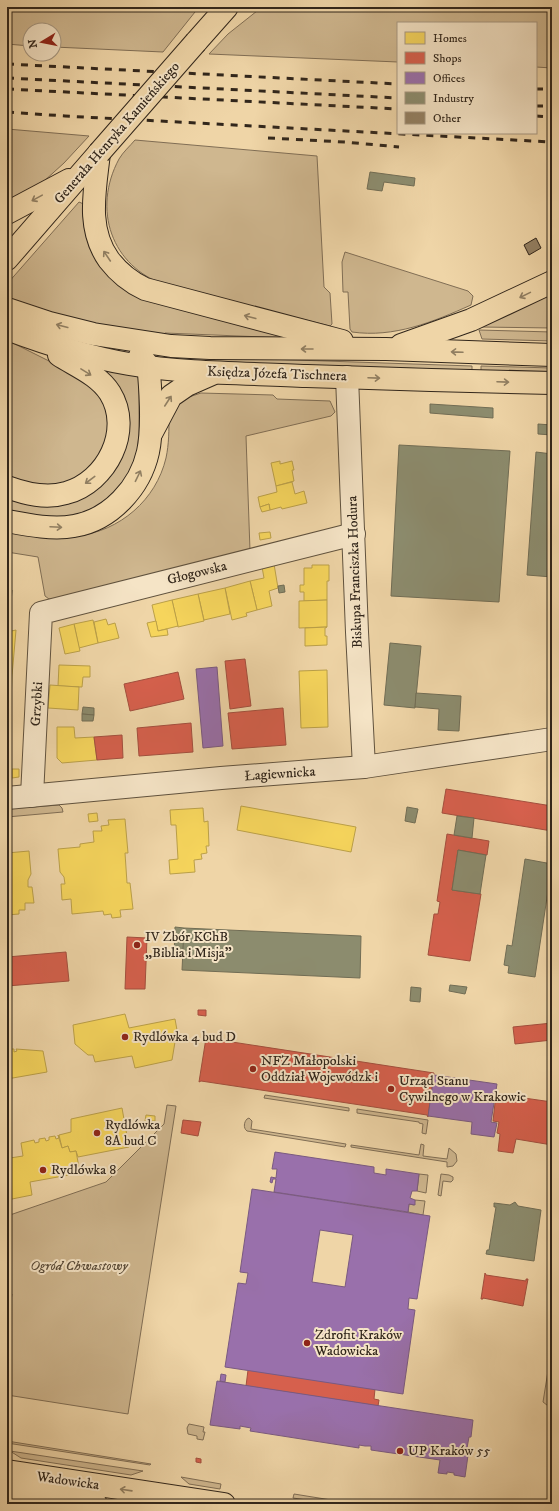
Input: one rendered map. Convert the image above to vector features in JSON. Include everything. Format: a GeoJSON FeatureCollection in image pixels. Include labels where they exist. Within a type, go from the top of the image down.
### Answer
{"type":"FeatureCollection","features":[{"type":"Feature","properties":{"kind":"main road","name":"Generała Henryka Kamieńskiego"},"geometry":{"type":"LineString","coordinates":[[7,259],[227,7]]}},
{"type":"Feature","properties":{"kind":"main road"},"geometry":{"type":"LineString","coordinates":[[99,154],[94,200],[96,235],[114,267],[133,284],[150,290],[380,349],[411,342],[463,323],[552,282]]}},
{"type":"Feature","properties":{"kind":"main road"},"geometry":{"type":"LineString","coordinates":[[7,213],[83,171]]}},
{"type":"Feature","properties":{"kind":"main road","name":"Księdza Józefa Tischnera"},"geometry":{"type":"LineString","coordinates":[[7,308],[49,323],[114,338],[171,346],[210,348],[380,349],[552,355]]}},
{"type":"Feature","properties":{"kind":"main road","name":"Księdza Józefa Tischnera"},"geometry":{"type":"LineString","coordinates":[[7,329],[88,356],[147,367],[219,372],[552,383]]}},
{"type":"Feature","properties":{"kind":"main road"},"geometry":{"type":"LineString","coordinates":[[7,487],[41,496],[58,495],[75,490],[90,481],[102,470],[112,454],[117,437],[118,420],[114,400],[106,388],[89,374],[29,337]]}},
{"type":"Feature","properties":{"kind":"main road"},"geometry":{"type":"LineString","coordinates":[[7,521],[59,527],[73,527],[86,523],[104,516],[117,505],[137,481],[147,454],[150,436],[150,385],[147,367],[143,359],[126,343],[114,338]]}},
{"type":"Feature","properties":{"kind":"main road"},"geometry":{"type":"LineString","coordinates":[[150,436],[168,401],[176,392],[196,380],[219,372]]}},
{"type":"Feature","properties":{"kind":"main road","name":"Wadowicka"},"geometry":{"type":"LineString","coordinates":[[7,1472],[221,1504]]}},
{"type":"Feature","properties":{"kind":"main road","name":"Wadowicka"},"geometry":{"type":"LineString","coordinates":[[7,1490],[96,1504]]}},
{"type":"Feature","properties":{"kind":"street","name":"Biskupa Franciszka Hodura"},"geometry":{"type":"LineString","coordinates":[[347,377],[357,647],[364,767]]}},
{"type":"Feature","properties":{"kind":"street","name":"Głogowska"},"geometry":{"type":"LineString","coordinates":[[42,613],[354,534]]}},
{"type":"Feature","properties":{"kind":"street","name":"Grzybki"},"geometry":{"type":"LineString","coordinates":[[32,796],[42,613]]}},
{"type":"Feature","properties":{"kind":"street","name":"Łagiewnicka"},"geometry":{"type":"LineString","coordinates":[[7,798],[221,778],[364,767],[552,739]]}},
{"type":"Feature","properties":{"kind":"green space"},"geometry":{"type":"Polygon","coordinates":[[[7,7],[199,7],[163,52],[62,47],[62,22],[22,22],[22,45],[7,44],[7,7]]]}},
{"type":"Feature","properties":{"kind":"green space"},"geometry":{"type":"Polygon","coordinates":[[[262,7],[539,7],[552,15],[552,68],[537,67],[537,22],[397,22],[397,62],[209,54],[228,34],[262,7]]]}},
{"type":"Feature","properties":{"kind":"green space"},"geometry":{"type":"Polygon","coordinates":[[[7,129],[89,136],[64,163],[43,182],[7,206],[7,129]]]}},
{"type":"Feature","properties":{"kind":"green space"},"geometry":{"type":"Polygon","coordinates":[[[135,140],[317,156],[324,287],[330,293],[332,324],[330,326],[166,285],[147,276],[132,265],[120,250],[112,234],[108,216],[107,197],[111,178],[119,159],[135,140]]]}},
{"type":"Feature","properties":{"kind":"green space"},"geometry":{"type":"Polygon","coordinates":[[[79,202],[86,205],[100,261],[288,338],[165,333],[164,337],[100,328],[7,300],[7,284],[79,202]]]}},
{"type":"Feature","properties":{"kind":"green space"},"geometry":{"type":"Polygon","coordinates":[[[345,252],[468,291],[473,296],[471,305],[428,323],[398,331],[383,333],[352,332],[350,329],[348,292],[343,292],[342,262],[345,252]]]}},
{"type":"Feature","properties":{"kind":"green space"},"geometry":{"type":"Polygon","coordinates":[[[552,292],[552,328],[481,327],[552,292]]]}},
{"type":"Feature","properties":{"kind":"green space"},"geometry":{"type":"Polygon","coordinates":[[[479,330],[552,332],[552,341],[482,339],[479,330]]]}},
{"type":"Feature","properties":{"kind":"green space"},"geometry":{"type":"Polygon","coordinates":[[[7,340],[83,378],[98,391],[110,415],[102,460],[59,489],[7,480],[7,340]]]}},
{"type":"Feature","properties":{"kind":"green space"},"geometry":{"type":"Polygon","coordinates":[[[178,356],[472,366],[472,370],[178,361],[178,356]]]}},
{"type":"Feature","properties":{"kind":"green space"},"geometry":{"type":"Polygon","coordinates":[[[481,366],[552,368],[552,373],[481,371],[481,366]]]}},
{"type":"Feature","properties":{"kind":"green space"},"geometry":{"type":"Polygon","coordinates":[[[101,369],[138,376],[139,379],[139,434],[137,453],[125,481],[107,500],[90,510],[66,518],[7,513],[7,496],[19,500],[116,465],[101,369]]]}},
{"type":"Feature","properties":{"kind":"green space"},"geometry":{"type":"Polygon","coordinates":[[[201,393],[273,395],[277,399],[330,401],[335,412],[331,416],[246,436],[250,551],[56,599],[49,599],[45,596],[38,557],[7,552],[7,531],[77,536],[108,528],[134,511],[145,500],[161,473],[168,447],[169,415],[186,398],[201,393]]]}},
{"type":"Feature","properties":{"kind":"green space"},"geometry":{"type":"Polygon","coordinates":[[[59,805],[63,812],[7,817],[7,809],[59,805]]]}},
{"type":"Feature","properties":{"kind":"green space"},"geometry":{"type":"Polygon","coordinates":[[[265,1095],[349,1108],[349,1111],[264,1098],[265,1095]]]}},
{"type":"Feature","properties":{"kind":"green space","name":"Ogród Chwastowy"},"geometry":{"type":"Polygon","coordinates":[[[167,1105],[176,1106],[128,1414],[7,1395],[7,1328],[12,1294],[7,1293],[7,1216],[106,1182],[164,1124],[167,1105]]]}},
{"type":"Feature","properties":{"kind":"green space"},"geometry":{"type":"Polygon","coordinates":[[[357,1109],[428,1120],[426,1134],[422,1133],[423,1124],[419,1122],[357,1113],[357,1109]]]}},
{"type":"Feature","properties":{"kind":"green space"},"geometry":{"type":"Polygon","coordinates":[[[249,1118],[252,1121],[251,1129],[346,1144],[345,1147],[247,1131],[244,1127],[247,1119],[249,1118]]]}},
{"type":"Feature","properties":{"kind":"green space"},"geometry":{"type":"Polygon","coordinates":[[[421,1144],[424,1145],[423,1156],[447,1159],[449,1148],[456,1154],[457,1161],[453,1166],[447,1167],[447,1162],[351,1147],[351,1145],[419,1155],[421,1144]]]}},
{"type":"Feature","properties":{"kind":"green space"},"geometry":{"type":"Polygon","coordinates":[[[419,1174],[428,1175],[426,1193],[417,1191],[419,1174]]]}},
{"type":"Feature","properties":{"kind":"green space"},"geometry":{"type":"Polygon","coordinates":[[[441,1174],[453,1177],[453,1180],[451,1182],[443,1181],[441,1196],[438,1195],[441,1174]]]}},
{"type":"Feature","properties":{"kind":"green space"},"geometry":{"type":"Polygon","coordinates":[[[415,1200],[425,1201],[423,1215],[408,1212],[409,1204],[414,1205],[415,1200]]]}},
{"type":"Feature","properties":{"kind":"green space"},"geometry":{"type":"Polygon","coordinates":[[[552,1346],[552,1409],[543,1402],[552,1346]]]}},
{"type":"Feature","properties":{"kind":"green space"},"geometry":{"type":"Polygon","coordinates":[[[189,1424],[204,1427],[203,1432],[205,1432],[203,1440],[197,1439],[197,1436],[188,1434],[187,1428],[189,1424]]]}},
{"type":"Feature","properties":{"kind":"green space"},"geometry":{"type":"Polygon","coordinates":[[[7,1441],[151,1464],[7,1443],[7,1441]]]}},
{"type":"Feature","properties":{"kind":"green space"},"geometry":{"type":"Polygon","coordinates":[[[10,1451],[143,1471],[131,1475],[21,1458],[10,1451]]]}},
{"type":"Feature","properties":{"kind":"green space"},"geometry":{"type":"Polygon","coordinates":[[[181,1477],[221,1484],[220,1489],[189,1484],[181,1477]]]}},
{"type":"Feature","properties":{"kind":"green space"},"geometry":{"type":"Polygon","coordinates":[[[294,1494],[356,1504],[333,1504],[293,1498],[294,1494]]]}},
{"type":"Feature","properties":{"kind":"building: Homes"},"geometry":{"type":"Polygon","coordinates":[[[280,461],[280,464],[292,461],[294,481],[276,486],[271,463],[280,461]]]}},
{"type":"Feature","properties":{"kind":"building: Homes"},"geometry":{"type":"Polygon","coordinates":[[[292,482],[295,494],[304,491],[307,503],[282,509],[281,507],[270,510],[269,504],[260,507],[258,497],[277,492],[276,486],[292,482]]]}},
{"type":"Feature","properties":{"kind":"building: Homes"},"geometry":{"type":"Polygon","coordinates":[[[269,504],[270,510],[262,512],[260,507],[269,504]]]}},
{"type":"Feature","properties":{"kind":"building: Homes"},"geometry":{"type":"Polygon","coordinates":[[[270,532],[271,538],[260,540],[259,533],[270,532]]]}},
{"type":"Feature","properties":{"kind":"building: Homes"},"geometry":{"type":"Polygon","coordinates":[[[274,564],[278,588],[269,591],[272,606],[257,610],[250,581],[264,578],[262,567],[274,564]]]}},
{"type":"Feature","properties":{"kind":"building: Homes"},"geometry":{"type":"Polygon","coordinates":[[[312,565],[329,565],[327,600],[304,601],[304,592],[300,592],[300,585],[304,585],[304,568],[312,568],[312,565]]]}},
{"type":"Feature","properties":{"kind":"building: Homes"},"geometry":{"type":"Polygon","coordinates":[[[250,581],[257,610],[246,613],[247,616],[232,620],[225,588],[250,581]]]}},
{"type":"Feature","properties":{"kind":"building: Homes"},"geometry":{"type":"Polygon","coordinates":[[[225,588],[230,614],[204,620],[198,594],[225,588]]]}},
{"type":"Feature","properties":{"kind":"building: Homes"},"geometry":{"type":"Polygon","coordinates":[[[198,594],[204,621],[178,627],[172,600],[198,594]]]}},
{"type":"Feature","properties":{"kind":"building: Homes"},"geometry":{"type":"Polygon","coordinates":[[[172,600],[178,626],[158,631],[152,605],[172,600]]]}},
{"type":"Feature","properties":{"kind":"building: Homes"},"geometry":{"type":"Polygon","coordinates":[[[327,600],[327,627],[299,628],[299,601],[327,600]]]}},
{"type":"Feature","properties":{"kind":"building: Homes"},"geometry":{"type":"Polygon","coordinates":[[[106,619],[108,625],[115,623],[119,638],[98,643],[94,622],[106,619]]]}},
{"type":"Feature","properties":{"kind":"building: Homes"},"geometry":{"type":"Polygon","coordinates":[[[93,620],[98,643],[79,648],[74,624],[93,620]]]}},
{"type":"Feature","properties":{"kind":"building: Homes"},"geometry":{"type":"Polygon","coordinates":[[[156,621],[158,631],[167,629],[168,635],[151,637],[147,623],[156,621]]]}},
{"type":"Feature","properties":{"kind":"building: Homes"},"geometry":{"type":"Polygon","coordinates":[[[74,624],[80,651],[65,654],[59,628],[74,624]]]}},
{"type":"Feature","properties":{"kind":"building: Homes"},"geometry":{"type":"Polygon","coordinates":[[[327,627],[325,628],[325,636],[327,636],[327,645],[305,646],[305,628],[327,627]]]}},
{"type":"Feature","properties":{"kind":"building: Homes"},"geometry":{"type":"Polygon","coordinates":[[[16,630],[12,676],[7,676],[7,632],[16,630]]]}},
{"type":"Feature","properties":{"kind":"building: Homes"},"geometry":{"type":"Polygon","coordinates":[[[59,665],[90,666],[90,677],[83,677],[82,687],[58,686],[59,665]]]}},
{"type":"Feature","properties":{"kind":"building: Homes"},"geometry":{"type":"Polygon","coordinates":[[[327,670],[328,727],[301,728],[299,671],[327,670]]]}},
{"type":"Feature","properties":{"kind":"building: Homes"},"geometry":{"type":"Polygon","coordinates":[[[7,676],[12,676],[11,703],[7,703],[7,676]]]}},
{"type":"Feature","properties":{"kind":"building: Homes"},"geometry":{"type":"Polygon","coordinates":[[[50,685],[79,687],[78,710],[48,708],[50,685]]]}},
{"type":"Feature","properties":{"kind":"building: Homes"},"geometry":{"type":"Polygon","coordinates":[[[7,703],[11,703],[9,730],[7,730],[7,703]]]}},
{"type":"Feature","properties":{"kind":"building: Homes"},"geometry":{"type":"Polygon","coordinates":[[[57,727],[74,727],[75,738],[94,737],[97,760],[62,763],[57,758],[57,727]]]}},
{"type":"Feature","properties":{"kind":"building: Homes"},"geometry":{"type":"Polygon","coordinates":[[[7,730],[9,730],[7,766],[7,730]]]}},
{"type":"Feature","properties":{"kind":"building: Homes"},"geometry":{"type":"Polygon","coordinates":[[[12,769],[19,769],[19,777],[12,778],[12,769]]]}},
{"type":"Feature","properties":{"kind":"building: Homes"},"geometry":{"type":"Polygon","coordinates":[[[241,806],[356,827],[351,852],[237,830],[241,806]]]}},
{"type":"Feature","properties":{"kind":"building: Homes"},"geometry":{"type":"Polygon","coordinates":[[[203,808],[204,822],[208,821],[209,846],[206,846],[207,853],[201,854],[202,859],[194,860],[195,872],[170,874],[169,860],[178,859],[176,825],[171,825],[170,810],[203,808]]]}},
{"type":"Feature","properties":{"kind":"building: Homes"},"geometry":{"type":"Polygon","coordinates":[[[97,813],[98,821],[89,822],[88,814],[97,813]]]}},
{"type":"Feature","properties":{"kind":"building: Homes"},"geometry":{"type":"Polygon","coordinates":[[[125,819],[128,853],[125,853],[127,883],[130,883],[133,909],[120,910],[121,917],[112,918],[111,914],[104,915],[103,911],[72,914],[71,899],[62,900],[61,884],[65,884],[64,877],[60,872],[58,849],[80,847],[80,844],[94,842],[93,831],[102,831],[101,826],[109,825],[108,820],[125,819]]]}},
{"type":"Feature","properties":{"kind":"building: Homes"},"geometry":{"type":"Polygon","coordinates":[[[29,851],[31,874],[28,880],[28,887],[32,887],[34,903],[25,903],[25,910],[19,910],[19,914],[7,915],[7,853],[29,851]]]}},
{"type":"Feature","properties":{"kind":"building: Homes","name":"Rydlówka 4 bud D"},"geometry":{"type":"Polygon","coordinates":[[[125,1014],[129,1028],[175,1019],[177,1030],[172,1060],[135,1068],[132,1056],[95,1062],[93,1055],[88,1055],[75,1044],[73,1025],[125,1014]]]}},
{"type":"Feature","properties":{"kind":"building: Homes"},"geometry":{"type":"Polygon","coordinates":[[[7,1049],[14,1049],[14,1052],[17,1051],[16,1049],[43,1051],[47,1072],[7,1079],[7,1049]]]}},
{"type":"Feature","properties":{"kind":"building: Homes","name":"Rydlówka 8A bud C"},"geometry":{"type":"Polygon","coordinates":[[[122,1108],[129,1147],[78,1157],[76,1151],[70,1152],[68,1146],[62,1148],[59,1135],[71,1132],[71,1119],[122,1108]]]}},
{"type":"Feature","properties":{"kind":"building: Homes"},"geometry":{"type":"Polygon","coordinates":[[[146,1115],[155,1116],[155,1121],[145,1121],[146,1115]]]}},
{"type":"Feature","properties":{"kind":"building: Homes","name":"Rydlówka 8"},"geometry":{"type":"Polygon","coordinates":[[[55,1136],[56,1139],[59,1138],[62,1148],[68,1146],[70,1152],[76,1151],[80,1173],[30,1182],[32,1195],[7,1200],[7,1162],[11,1162],[10,1158],[23,1156],[21,1143],[34,1140],[35,1143],[39,1142],[39,1139],[45,1138],[46,1141],[49,1140],[49,1137],[55,1136]]]}},
{"type":"Feature","properties":{"kind":"building: Shops"},"geometry":{"type":"Polygon","coordinates":[[[245,659],[251,706],[230,709],[225,661],[245,659]]]}},
{"type":"Feature","properties":{"kind":"building: Shops"},"geometry":{"type":"Polygon","coordinates":[[[178,672],[184,699],[130,711],[124,684],[178,672]]]}},
{"type":"Feature","properties":{"kind":"building: Shops"},"geometry":{"type":"Polygon","coordinates":[[[283,708],[286,745],[232,749],[228,713],[283,708]]]}},
{"type":"Feature","properties":{"kind":"building: Shops"},"geometry":{"type":"Polygon","coordinates":[[[191,723],[193,752],[139,756],[137,728],[191,723]]]}},
{"type":"Feature","properties":{"kind":"building: Shops"},"geometry":{"type":"Polygon","coordinates":[[[122,735],[123,758],[97,760],[94,737],[122,735]]]}},
{"type":"Feature","properties":{"kind":"building: Shops"},"geometry":{"type":"Polygon","coordinates":[[[446,789],[552,806],[552,831],[442,813],[446,789]]]}},
{"type":"Feature","properties":{"kind":"building: Shops"},"geometry":{"type":"Polygon","coordinates":[[[447,834],[489,841],[487,855],[458,850],[452,890],[481,894],[470,961],[428,955],[434,914],[438,914],[440,902],[437,901],[447,834]]]}},
{"type":"Feature","properties":{"kind":"building: Shops"},"geometry":{"type":"Polygon","coordinates":[[[127,937],[147,938],[145,989],[125,989],[127,937]]]}},
{"type":"Feature","properties":{"kind":"building: Shops"},"geometry":{"type":"Polygon","coordinates":[[[66,952],[69,981],[7,986],[7,957],[66,952]]]}},
{"type":"Feature","properties":{"kind":"building: Shops"},"geometry":{"type":"Polygon","coordinates":[[[198,1010],[206,1010],[206,1016],[198,1015],[198,1010]]]}},
{"type":"Feature","properties":{"kind":"building: Shops"},"geometry":{"type":"Polygon","coordinates":[[[552,1023],[552,1040],[515,1044],[513,1027],[552,1023]]]}},
{"type":"Feature","properties":{"kind":"building: Shops"},"geometry":{"type":"Polygon","coordinates":[[[206,1038],[434,1073],[428,1117],[427,1115],[201,1081],[199,1082],[206,1038]]]}},
{"type":"Feature","properties":{"kind":"building: Shops"},"geometry":{"type":"Polygon","coordinates":[[[496,1094],[552,1102],[552,1145],[516,1139],[513,1153],[498,1151],[500,1134],[497,1133],[499,1122],[493,1121],[496,1094]]]}},
{"type":"Feature","properties":{"kind":"building: Shops"},"geometry":{"type":"Polygon","coordinates":[[[183,1120],[201,1122],[198,1136],[181,1133],[183,1120]]]}},
{"type":"Feature","properties":{"kind":"building: Shops"},"geometry":{"type":"Polygon","coordinates":[[[485,1273],[486,1275],[526,1281],[526,1279],[528,1279],[523,1306],[483,1298],[481,1299],[485,1273]]]}},
{"type":"Feature","properties":{"kind":"building: Shops"},"geometry":{"type":"Polygon","coordinates":[[[248,1370],[375,1389],[374,1399],[379,1400],[378,1406],[246,1386],[248,1370]]]}},
{"type":"Feature","properties":{"kind":"building: Shops"},"geometry":{"type":"Polygon","coordinates":[[[196,1458],[201,1459],[201,1463],[196,1462],[196,1458]]]}},
{"type":"Feature","properties":{"kind":"building: Offices"},"geometry":{"type":"Polygon","coordinates":[[[217,667],[223,746],[203,748],[196,669],[217,667]]]}},
{"type":"Feature","properties":{"kind":"building: Offices"},"geometry":{"type":"Polygon","coordinates":[[[434,1075],[497,1084],[491,1122],[497,1123],[494,1137],[471,1134],[472,1122],[428,1116],[434,1075]]]}},
{"type":"Feature","properties":{"kind":"building: Offices"},"geometry":{"type":"Polygon","coordinates":[[[275,1152],[374,1167],[374,1173],[386,1175],[386,1169],[419,1174],[417,1191],[412,1191],[410,1198],[415,1200],[415,1205],[409,1204],[408,1212],[274,1192],[276,1179],[273,1179],[272,1183],[270,1182],[271,1177],[276,1178],[277,1169],[272,1169],[275,1152]]]}},
{"type":"Feature","properties":{"kind":"building: Offices"},"geometry":{"type":"Polygon","coordinates":[[[252,1189],[430,1216],[417,1299],[409,1298],[408,1309],[415,1310],[403,1394],[225,1367],[238,1283],[246,1284],[248,1273],[240,1272],[252,1189]],[[320,1230],[312,1282],[345,1287],[353,1235],[320,1230]]]}},
{"type":"Feature","properties":{"kind":"building: Offices"},"geometry":{"type":"Polygon","coordinates":[[[221,1374],[226,1375],[225,1382],[220,1381],[221,1374]]]}},
{"type":"Feature","properties":{"kind":"building: Offices"},"geometry":{"type":"Polygon","coordinates":[[[217,1381],[473,1420],[471,1437],[469,1437],[467,1448],[469,1448],[465,1477],[454,1475],[454,1473],[438,1473],[440,1460],[371,1450],[371,1446],[359,1445],[359,1448],[250,1431],[251,1428],[240,1426],[240,1429],[210,1425],[217,1381]]]}},
{"type":"Feature","properties":{"kind":"building: Industry"},"geometry":{"type":"Polygon","coordinates":[[[370,172],[415,178],[414,186],[384,182],[382,191],[367,189],[370,172]]]}},
{"type":"Feature","properties":{"kind":"building: Industry"},"geometry":{"type":"Polygon","coordinates":[[[430,404],[493,408],[493,418],[430,413],[430,404]]]}},
{"type":"Feature","properties":{"kind":"building: Industry"},"geometry":{"type":"Polygon","coordinates":[[[538,424],[552,425],[552,435],[538,434],[538,424]]]}},
{"type":"Feature","properties":{"kind":"building: Industry"},"geometry":{"type":"Polygon","coordinates":[[[399,445],[510,451],[499,602],[391,596],[399,445]]]}},
{"type":"Feature","properties":{"kind":"building: Industry"},"geometry":{"type":"Polygon","coordinates":[[[536,452],[552,454],[552,577],[527,575],[536,452]]]}},
{"type":"Feature","properties":{"kind":"building: Industry"},"geometry":{"type":"Polygon","coordinates":[[[284,585],[285,592],[279,593],[278,586],[284,585]]]}},
{"type":"Feature","properties":{"kind":"building: Industry"},"geometry":{"type":"Polygon","coordinates":[[[7,589],[12,590],[11,603],[7,603],[7,589]]]}},
{"type":"Feature","properties":{"kind":"building: Industry"},"geometry":{"type":"Polygon","coordinates":[[[390,643],[421,646],[415,708],[384,705],[390,643]]]}},
{"type":"Feature","properties":{"kind":"building: Industry"},"geometry":{"type":"Polygon","coordinates":[[[416,693],[461,696],[459,731],[438,730],[439,709],[415,707],[416,693]]]}},
{"type":"Feature","properties":{"kind":"building: Industry"},"geometry":{"type":"Polygon","coordinates":[[[83,707],[94,708],[94,715],[82,714],[83,707]]]}},
{"type":"Feature","properties":{"kind":"building: Industry"},"geometry":{"type":"Polygon","coordinates":[[[82,714],[94,715],[93,721],[82,721],[82,714]]]}},
{"type":"Feature","properties":{"kind":"building: Industry"},"geometry":{"type":"Polygon","coordinates":[[[407,807],[418,809],[415,823],[405,821],[407,807]]]}},
{"type":"Feature","properties":{"kind":"building: Industry"},"geometry":{"type":"Polygon","coordinates":[[[457,816],[474,818],[472,838],[454,835],[457,816]]]}},
{"type":"Feature","properties":{"kind":"building: Industry"},"geometry":{"type":"Polygon","coordinates":[[[458,850],[486,855],[480,894],[452,890],[458,850]]]}},
{"type":"Feature","properties":{"kind":"building: Industry"},"geometry":{"type":"Polygon","coordinates":[[[525,859],[552,864],[535,977],[508,973],[509,966],[504,965],[507,945],[512,946],[525,859]]]}},
{"type":"Feature","properties":{"kind":"building: Industry"},"geometry":{"type":"Polygon","coordinates":[[[175,927],[184,928],[183,958],[174,957],[175,927]]]}},
{"type":"Feature","properties":{"kind":"building: Industry"},"geometry":{"type":"Polygon","coordinates":[[[184,928],[361,936],[360,978],[182,970],[184,928]]]}},
{"type":"Feature","properties":{"kind":"building: Industry"},"geometry":{"type":"Polygon","coordinates":[[[450,985],[467,987],[465,994],[449,991],[450,985]]]}},
{"type":"Feature","properties":{"kind":"building: Industry"},"geometry":{"type":"Polygon","coordinates":[[[411,987],[421,988],[420,1002],[410,1001],[411,987]]]}},
{"type":"Feature","properties":{"kind":"building: Industry"},"geometry":{"type":"Polygon","coordinates":[[[515,1202],[518,1206],[541,1210],[534,1261],[486,1254],[487,1250],[489,1250],[496,1207],[494,1207],[494,1203],[510,1205],[515,1202]]]}},
{"type":"Feature","properties":{"kind":"building: Other"},"geometry":{"type":"Polygon","coordinates":[[[536,238],[541,248],[529,255],[524,245],[536,238]]]}},
{"type":"Feature","properties":{"kind":"railway"},"geometry":{"type":"LineString","coordinates":[[7,64],[397,84]]}},
{"type":"Feature","properties":{"kind":"railway"},"geometry":{"type":"LineString","coordinates":[[7,78],[397,98]]}},
{"type":"Feature","properties":{"kind":"railway"},"geometry":{"type":"LineString","coordinates":[[7,89],[397,109]]}},
{"type":"Feature","properties":{"kind":"railway"},"geometry":{"type":"LineString","coordinates":[[537,89],[552,89]]}},
{"type":"Feature","properties":{"kind":"railway"},"geometry":{"type":"LineString","coordinates":[[537,106],[552,106]]}},
{"type":"Feature","properties":{"kind":"railway"},"geometry":{"type":"LineString","coordinates":[[7,112],[397,134]]}},
{"type":"Feature","properties":{"kind":"railway"},"geometry":{"type":"LineString","coordinates":[[537,116],[552,117]]}},
{"type":"Feature","properties":{"kind":"railway"},"geometry":{"type":"LineString","coordinates":[[402,134],[552,142]]}},
{"type":"Feature","properties":{"kind":"railway"},"geometry":{"type":"LineString","coordinates":[[268,138],[345,142],[399,147]]}},
{"type":"Feature","properties":{"kind":"place","name":"IV Zbór KChB „Biblia i Misja”"},"geometry":{"type":"Point","coordinates":[137,945]}},
{"type":"Feature","properties":{"kind":"place","name":"Rydlówka 4 bud D"},"geometry":{"type":"Point","coordinates":[125,1037]}},
{"type":"Feature","properties":{"kind":"place","name":"NFZ Małopolski Oddział Wojewódzk i"},"geometry":{"type":"Point","coordinates":[253,1069]}},
{"type":"Feature","properties":{"kind":"place","name":"Urząd Stanu Cywilnego w Krakowie"},"geometry":{"type":"Point","coordinates":[391,1089]}},
{"type":"Feature","properties":{"kind":"place","name":"Rydlówka 8A bud C"},"geometry":{"type":"Point","coordinates":[97,1133]}},
{"type":"Feature","properties":{"kind":"place","name":"Rydlówka 8"},"geometry":{"type":"Point","coordinates":[43,1170]}},
{"type":"Feature","properties":{"kind":"place","name":"Zdrofit Kraków Wadowicka"},"geometry":{"type":"Point","coordinates":[307,1343]}},
{"type":"Feature","properties":{"kind":"place","name":"UP Kraków 55"},"geometry":{"type":"Point","coordinates":[400,1451]}}]}
